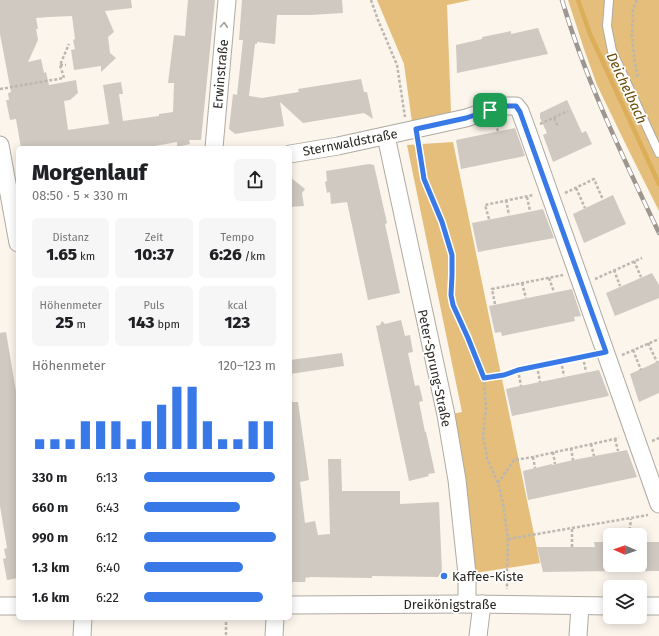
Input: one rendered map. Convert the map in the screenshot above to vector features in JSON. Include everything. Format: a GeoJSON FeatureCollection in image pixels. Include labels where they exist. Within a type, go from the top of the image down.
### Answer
{"type":"FeatureCollection","features":[{"type":"Feature","properties":{"kind":"street","name":"Erwinstraße"},"geometry":{"type":"LineString","coordinates":[[214,146],[227,0]]}},
{"type":"Feature","properties":{"kind":"street","name":"Sternwaldstraße"},"geometry":{"type":"LineString","coordinates":[[292,154],[338,146],[466,118],[502,106],[516,106],[527,130]]}},
{"type":"Feature","properties":{"kind":"street"},"geometry":{"type":"LineString","coordinates":[[527,130],[635,435],[656,509]]}},
{"type":"Feature","properties":{"kind":"street","name":"Peter-Sprung-Straße"},"geometry":{"type":"LineString","coordinates":[[386,136],[446,415],[457,480],[467,574],[474,604],[478,636]]}},
{"type":"Feature","properties":{"kind":"street"},"geometry":{"type":"LineString","coordinates":[[0,145],[16,233]]}},
{"type":"Feature","properties":{"kind":"street","name":"Dreikönigstraße"},"geometry":{"type":"LineString","coordinates":[[292,606],[507,604],[603,606]]}},
{"type":"Feature","properties":{"kind":"street"},"geometry":{"type":"LineString","coordinates":[[0,606],[16,606]]}},
{"type":"Feature","properties":{"kind":"street"},"geometry":{"type":"LineString","coordinates":[[578,636],[580,606]]}},
{"type":"Feature","properties":{"kind":"street"},"geometry":{"type":"LineString","coordinates":[[647,606],[659,606]]}},
{"type":"Feature","properties":{"kind":"street"},"geometry":{"type":"LineString","coordinates":[[82,620],[82,636]]}},
{"type":"Feature","properties":{"kind":"street"},"geometry":{"type":"LineString","coordinates":[[274,636],[275,620]]}},
{"type":"Feature","properties":{"kind":"lane"},"geometry":{"type":"LineString","coordinates":[[609,0],[608,26],[612,51],[659,152]]}},
{"type":"Feature","properties":{"kind":"path"},"geometry":{"type":"LineString","coordinates":[[371,0],[397,65],[424,179],[442,222],[452,255],[451,295],[453,305],[484,378],[486,408],[483,435],[487,458],[498,483],[503,502],[508,539],[507,604]]}},
{"type":"Feature","properties":{"kind":"path"},"geometry":{"type":"LineString","coordinates":[[637,0],[633,9],[632,37],[635,64],[640,83]]}},
{"type":"Feature","properties":{"kind":"path"},"geometry":{"type":"LineString","coordinates":[[0,89],[64,78],[60,65],[68,44]]}},
{"type":"Feature","properties":{"kind":"path"},"geometry":{"type":"LineString","coordinates":[[60,65],[66,65]]}},
{"type":"Feature","properties":{"kind":"path"},"geometry":{"type":"LineString","coordinates":[[527,130],[568,111]]}},
{"type":"Feature","properties":{"kind":"path"},"geometry":{"type":"LineString","coordinates":[[554,118],[558,127]]}},
{"type":"Feature","properties":{"kind":"path"},"geometry":{"type":"LineString","coordinates":[[488,219],[485,204],[550,195],[576,188],[594,179],[603,200]]}},
{"type":"Feature","properties":{"kind":"path"},"geometry":{"type":"LineString","coordinates":[[576,188],[585,208]]}},
{"type":"Feature","properties":{"kind":"path"},"geometry":{"type":"LineString","coordinates":[[527,197],[530,211]]}},
{"type":"Feature","properties":{"kind":"path"},"geometry":{"type":"LineString","coordinates":[[506,200],[509,215]]}},
{"type":"Feature","properties":{"kind":"path"},"geometry":{"type":"LineString","coordinates":[[495,304],[492,290],[549,278],[579,278],[614,270],[642,258]]}},
{"type":"Feature","properties":{"kind":"path"},"geometry":{"type":"LineString","coordinates":[[634,261],[641,277]]}},
{"type":"Feature","properties":{"kind":"path"},"geometry":{"type":"LineString","coordinates":[[614,270],[620,286]]}},
{"type":"Feature","properties":{"kind":"path"},"geometry":{"type":"LineString","coordinates":[[549,278],[554,292]]}},
{"type":"Feature","properties":{"kind":"path"},"geometry":{"type":"LineString","coordinates":[[522,283],[526,298]]}},
{"type":"Feature","properties":{"kind":"path"},"geometry":{"type":"LineString","coordinates":[[484,378],[504,375],[518,370],[583,357],[607,357],[633,350],[659,339]]}},
{"type":"Feature","properties":{"kind":"path"},"geometry":{"type":"LineString","coordinates":[[648,343],[657,362]]}},
{"type":"Feature","properties":{"kind":"path"},"geometry":{"type":"LineString","coordinates":[[633,350],[641,370]]}},
{"type":"Feature","properties":{"kind":"path"},"geometry":{"type":"LineString","coordinates":[[583,357],[586,372]]}},
{"type":"Feature","properties":{"kind":"path"},"geometry":{"type":"LineString","coordinates":[[561,361],[564,376]]}},
{"type":"Feature","properties":{"kind":"path"},"geometry":{"type":"LineString","coordinates":[[537,366],[540,382]]}},
{"type":"Feature","properties":{"kind":"path"},"geometry":{"type":"LineString","coordinates":[[518,370],[521,386]]}},
{"type":"Feature","properties":{"kind":"path"},"geometry":{"type":"LineString","coordinates":[[498,483],[514,460],[635,435]]}},
{"type":"Feature","properties":{"kind":"path"},"geometry":{"type":"LineString","coordinates":[[615,439],[618,451]]}},
{"type":"Feature","properties":{"kind":"path"},"geometry":{"type":"LineString","coordinates":[[591,444],[594,456]]}},
{"type":"Feature","properties":{"kind":"path"},"geometry":{"type":"LineString","coordinates":[[571,448],[573,460]]}},
{"type":"Feature","properties":{"kind":"path"},"geometry":{"type":"LineString","coordinates":[[553,452],[555,464]]}},
{"type":"Feature","properties":{"kind":"path"},"geometry":{"type":"LineString","coordinates":[[533,457],[535,468]]}},
{"type":"Feature","properties":{"kind":"path"},"geometry":{"type":"LineString","coordinates":[[508,539],[631,519],[656,509]]}},
{"type":"Feature","properties":{"kind":"path"},"geometry":{"type":"LineString","coordinates":[[630,528],[631,519]]}},
{"type":"Feature","properties":{"kind":"path"},"geometry":{"type":"LineString","coordinates":[[572,528],[572,547]]}},
{"type":"Feature","properties":{"kind":"path"},"geometry":{"type":"LineString","coordinates":[[226,620],[226,635]]}},
{"type":"Feature","properties":{"kind":"shaded area"},"geometry":{"type":"Polygon","coordinates":[[[377,0],[471,0],[447,5],[451,113],[412,122],[404,64],[377,0]]]}},
{"type":"Feature","properties":{"kind":"shaded area"},"geometry":{"type":"Polygon","coordinates":[[[568,0],[659,0],[659,211],[597,85],[568,0]]]}},
{"type":"Feature","properties":{"kind":"shaded area"},"geometry":{"type":"Polygon","coordinates":[[[453,142],[540,563],[475,573],[452,414],[462,412],[407,145],[453,142]]]}},
{"type":"Feature","properties":{"kind":"building"},"geometry":{"type":"Polygon","coordinates":[[[0,0],[131,0],[132,8],[105,11],[114,32],[108,37],[110,53],[116,58],[101,72],[101,66],[74,70],[71,50],[75,49],[72,16],[36,18],[38,40],[28,62],[41,59],[44,73],[46,72],[49,85],[76,80],[78,93],[70,100],[64,101],[68,130],[109,124],[103,85],[121,82],[123,94],[119,94],[123,121],[159,116],[159,114],[173,112],[174,83],[168,83],[174,35],[185,36],[188,0],[215,0],[201,140],[189,140],[190,144],[181,146],[177,146],[177,142],[155,146],[21,146],[16,119],[10,120],[6,100],[9,100],[8,93],[11,92],[0,34],[0,0]]]}},
{"type":"Feature","properties":{"kind":"building"},"geometry":{"type":"Polygon","coordinates":[[[242,0],[342,0],[343,13],[277,15],[275,44],[257,42],[257,44],[255,44],[249,96],[262,98],[299,92],[298,89],[361,79],[364,92],[367,92],[373,119],[364,113],[303,123],[280,102],[284,126],[235,134],[229,129],[233,94],[237,95],[243,40],[239,40],[242,0]]]}},
{"type":"Feature","properties":{"kind":"building"},"geometry":{"type":"Polygon","coordinates":[[[538,28],[548,54],[457,73],[456,45],[482,39],[482,37],[511,31],[511,34],[538,28]]]}},
{"type":"Feature","properties":{"kind":"building"},"geometry":{"type":"Polygon","coordinates":[[[567,100],[582,133],[586,131],[592,144],[553,162],[543,135],[547,133],[540,118],[540,113],[567,100]]]}},
{"type":"Feature","properties":{"kind":"building"},"geometry":{"type":"Polygon","coordinates":[[[515,128],[525,156],[461,169],[456,140],[515,128]]]}},
{"type":"Feature","properties":{"kind":"building"},"geometry":{"type":"Polygon","coordinates":[[[369,164],[374,165],[400,293],[368,300],[347,202],[331,204],[330,192],[327,193],[325,182],[327,181],[326,171],[369,164]]]}},
{"type":"Feature","properties":{"kind":"building"},"geometry":{"type":"Polygon","coordinates":[[[292,179],[305,189],[302,193],[304,206],[292,207],[292,179]]]}},
{"type":"Feature","properties":{"kind":"building"},"geometry":{"type":"Polygon","coordinates":[[[613,195],[626,224],[584,243],[573,214],[613,195]]]}},
{"type":"Feature","properties":{"kind":"building"},"geometry":{"type":"Polygon","coordinates":[[[543,209],[554,238],[478,252],[472,223],[543,209]]]}},
{"type":"Feature","properties":{"kind":"building"},"geometry":{"type":"Polygon","coordinates":[[[652,273],[659,285],[659,298],[615,316],[606,293],[652,273]]]}},
{"type":"Feature","properties":{"kind":"building"},"geometry":{"type":"Polygon","coordinates":[[[572,289],[581,316],[574,317],[575,321],[502,336],[501,332],[495,333],[489,306],[572,289]]]}},
{"type":"Feature","properties":{"kind":"building"},"geometry":{"type":"Polygon","coordinates":[[[401,320],[405,336],[410,335],[413,352],[408,353],[415,386],[419,385],[423,401],[419,402],[435,473],[409,481],[376,326],[380,325],[382,321],[385,324],[401,320]]]}},
{"type":"Feature","properties":{"kind":"building"},"geometry":{"type":"Polygon","coordinates":[[[6,332],[16,391],[16,578],[7,580],[3,559],[6,558],[4,549],[7,548],[0,506],[0,333],[6,332]]]}},
{"type":"Feature","properties":{"kind":"building"},"geometry":{"type":"Polygon","coordinates":[[[342,353],[344,366],[292,374],[292,360],[342,353]]]}},
{"type":"Feature","properties":{"kind":"building"},"geometry":{"type":"Polygon","coordinates":[[[659,361],[659,393],[639,402],[630,374],[659,361]]]}},
{"type":"Feature","properties":{"kind":"building"},"geometry":{"type":"Polygon","coordinates":[[[599,370],[609,396],[512,416],[506,389],[599,370]]]}},
{"type":"Feature","properties":{"kind":"building"},"geometry":{"type":"Polygon","coordinates":[[[292,402],[298,402],[309,480],[300,482],[305,523],[315,521],[318,535],[330,534],[328,459],[341,459],[342,491],[400,491],[400,504],[439,502],[442,572],[438,577],[306,577],[305,582],[292,582],[292,402]]]}},
{"type":"Feature","properties":{"kind":"building"},"geometry":{"type":"Polygon","coordinates":[[[627,450],[637,477],[528,500],[523,471],[627,450]]]}},
{"type":"Feature","properties":{"kind":"building"},"geometry":{"type":"Polygon","coordinates":[[[594,542],[603,542],[603,571],[543,572],[537,547],[595,547],[594,542]]]}},
{"type":"Feature","properties":{"kind":"building"},"geometry":{"type":"Polygon","coordinates":[[[647,542],[659,542],[659,571],[647,571],[647,542]]]}},
{"type":"Feature","properties":{"kind":"waterway","name":"Deichelbach"},"geometry":{"type":"LineString","coordinates":[[578,0],[590,34],[659,184]]}},
{"type":"Feature","properties":{"kind":"railway"},"geometry":{"type":"LineString","coordinates":[[562,0],[582,60],[606,118],[659,233]]}},
{"type":"Feature","properties":{"kind":"place","name":"Kaffee-Kiste"},"geometry":{"type":"Point","coordinates":[444,576]}},
{"type":"Feature","properties":{"kind":"route"},"geometry":{"type":"LineString","coordinates":[[502,106],[516,106],[520,112],[606,352],[518,370],[504,375],[484,378],[453,305],[451,295],[452,255],[442,222],[424,179],[416,129],[466,118],[490,110],[502,106]]}}]}
